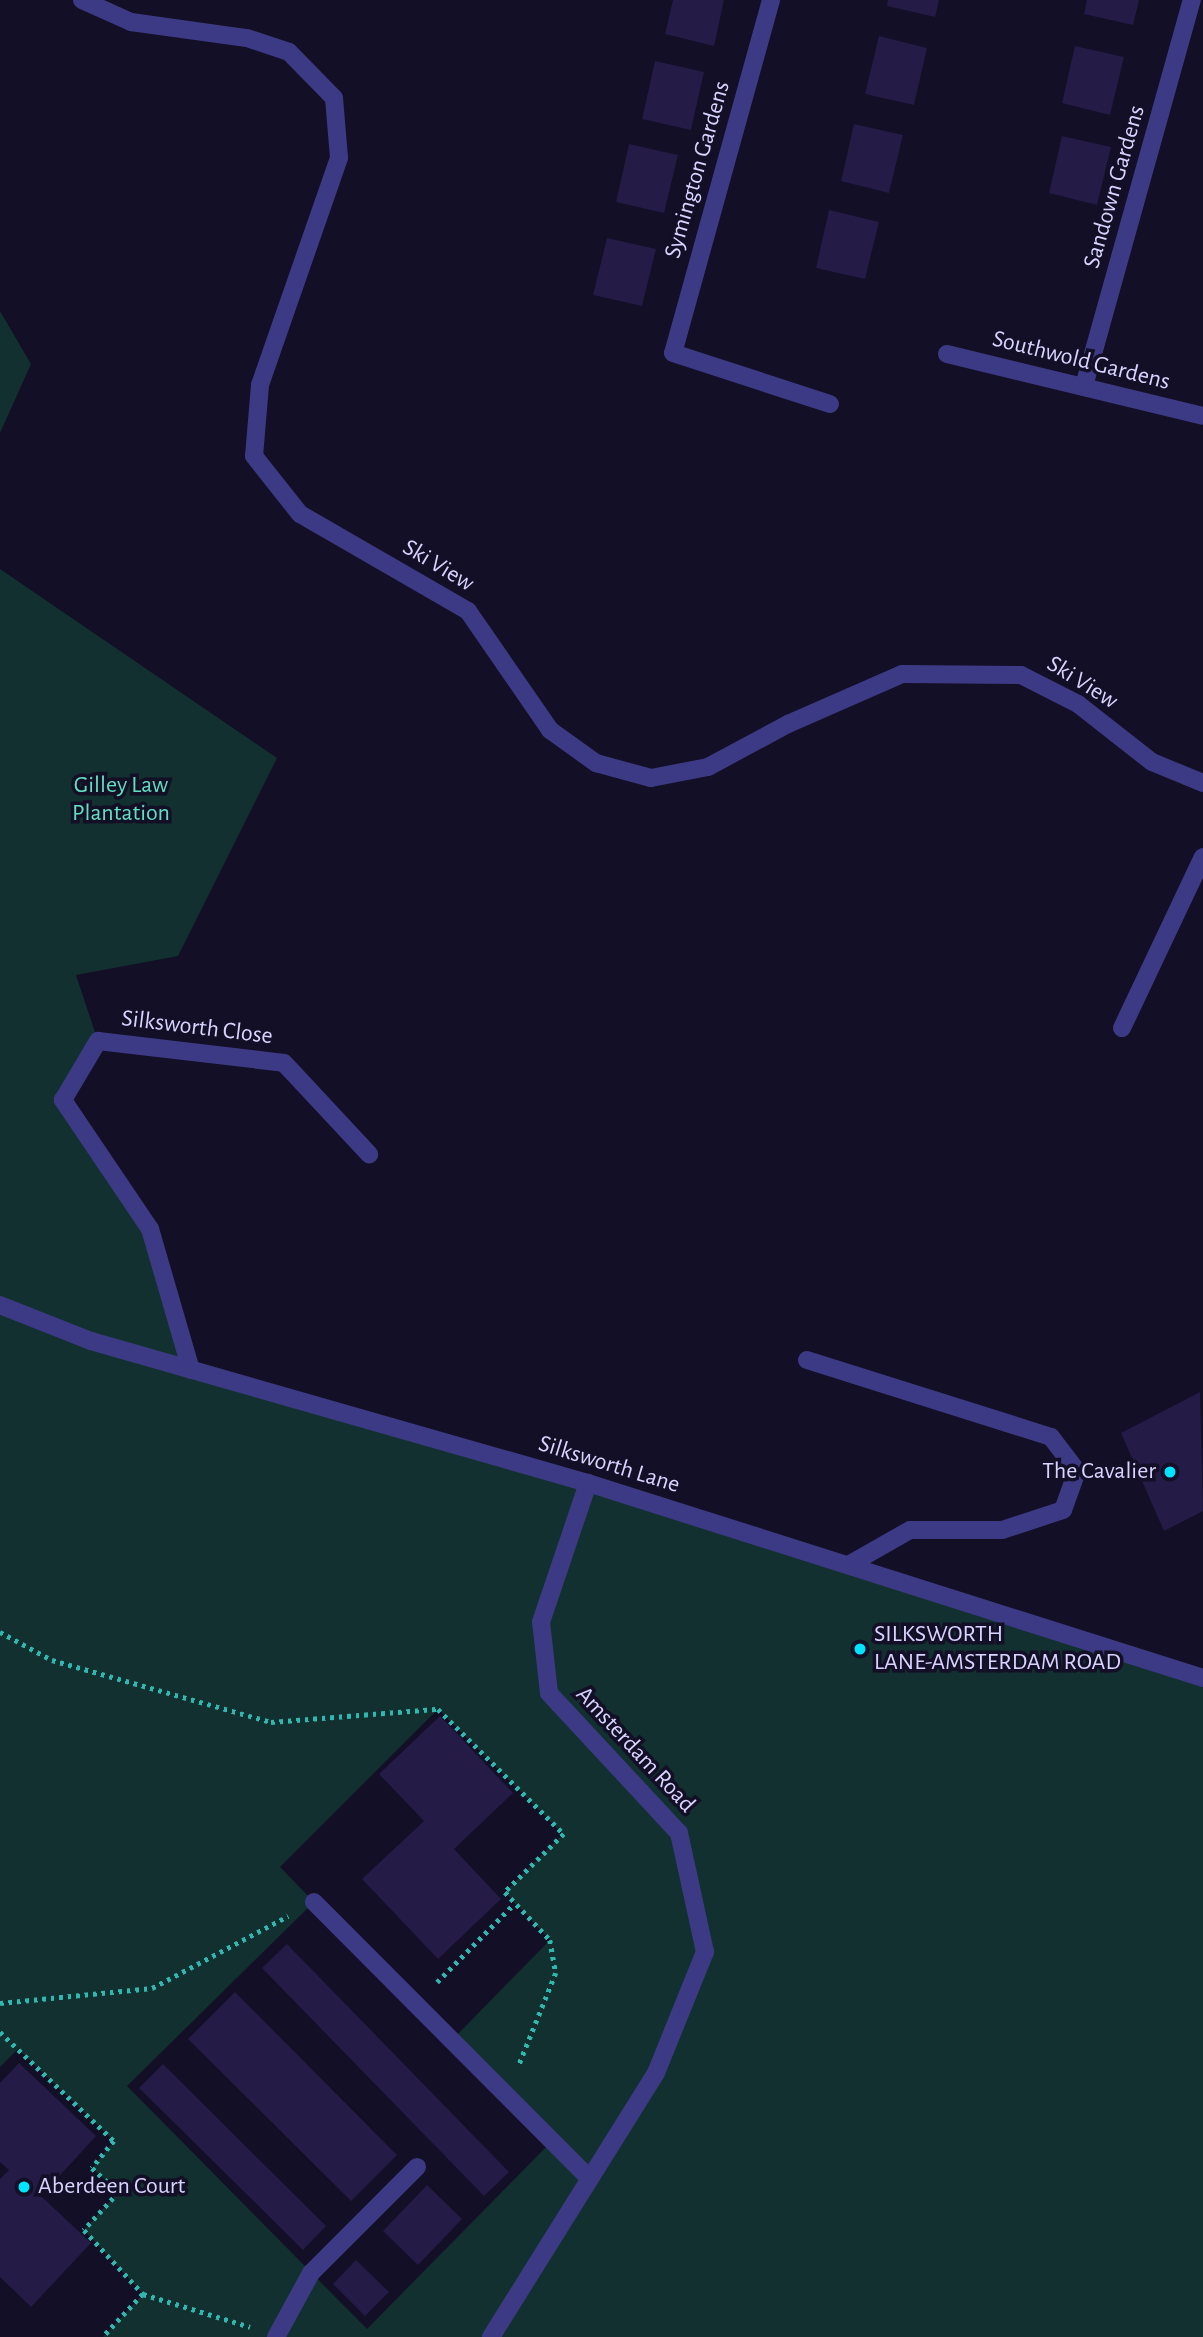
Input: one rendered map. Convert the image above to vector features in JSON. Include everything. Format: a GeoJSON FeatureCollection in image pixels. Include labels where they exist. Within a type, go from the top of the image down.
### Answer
{"type":"FeatureCollection","features":[{"type":"Feature","properties":{"kind":"street","name":"Ski View"},"geometry":{"type":"LineString","coordinates":[[82,0],[131,22],[247,38],[289,52],[334,98],[339,158],[260,385],[254,456],[300,514],[468,611],[550,730],[596,763],[651,778],[708,767],[788,724],[902,674],[1021,675],[1078,704],[1152,762],[1203,783]]}},
{"type":"Feature","properties":{"kind":"street","name":"Symington Gardens"},"geometry":{"type":"LineString","coordinates":[[771,0],[673,353],[830,404]]}},
{"type":"Feature","properties":{"kind":"street","name":"Sandown Gardens"},"geometry":{"type":"LineString","coordinates":[[1084,386],[1192,0]]}},
{"type":"Feature","properties":{"kind":"street","name":"Southwold Gardens"},"geometry":{"type":"LineString","coordinates":[[947,354],[1203,416]]}},
{"type":"Feature","properties":{"kind":"street"},"geometry":{"type":"LineString","coordinates":[[1122,1028],[1203,857]]}},
{"type":"Feature","properties":{"kind":"street","name":"Silksworth Close"},"geometry":{"type":"LineString","coordinates":[[191,1370],[150,1229],[63,1100],[98,1041],[284,1063],[369,1154]]}},
{"type":"Feature","properties":{"kind":"street","name":"Silksworth Lane"},"geometry":{"type":"LineString","coordinates":[[0,1305],[91,1340],[588,1483],[852,1563],[1203,1678]]}},
{"type":"Feature","properties":{"kind":"street"},"geometry":{"type":"LineString","coordinates":[[807,1360],[1051,1437],[1077,1471],[1063,1510],[1002,1530],[910,1530],[852,1563]]}},
{"type":"Feature","properties":{"kind":"street","name":"Amsterdam Road"},"geometry":{"type":"LineString","coordinates":[[491,2337],[588,2177],[656,2073],[705,1952],[679,1833],[549,1693],[541,1622],[588,1483]]}},
{"type":"Feature","properties":{"kind":"street"},"geometry":{"type":"LineString","coordinates":[[314,1902],[588,2177]]}},
{"type":"Feature","properties":{"kind":"street"},"geometry":{"type":"LineString","coordinates":[[276,2336],[311,2273],[417,2167]]}},
{"type":"Feature","properties":{"kind":"path"},"geometry":{"type":"LineString","coordinates":[[0,1632],[52,1660],[271,1722],[438,1709],[564,1834],[505,1892],[550,1940],[556,1973],[506,2095]]}},
{"type":"Feature","properties":{"kind":"path"},"geometry":{"type":"LineString","coordinates":[[0,2003],[152,1988],[314,1902]]}},
{"type":"Feature","properties":{"kind":"path"},"geometry":{"type":"LineString","coordinates":[[415,2004],[515,1903]]}},
{"type":"Feature","properties":{"kind":"path"},"geometry":{"type":"LineString","coordinates":[[0,2032],[114,2141],[92,2168],[119,2192],[84,2230],[143,2294],[276,2336]]}},
{"type":"Feature","properties":{"kind":"path"},"geometry":{"type":"LineString","coordinates":[[103,2337],[143,2294]]}},
{"type":"Feature","properties":{"kind":"green space"},"geometry":{"type":"Polygon","coordinates":[[[0,311],[31,364],[0,433],[0,311]]]}},
{"type":"Feature","properties":{"kind":"green space","name":"Gilley Law Plantation"},"geometry":{"type":"Polygon","coordinates":[[[0,569],[277,758],[178,956],[76,975],[98,1041],[63,1100],[150,1229],[191,1370],[1203,1678],[1203,2337],[103,2337],[143,2294],[84,2230],[118,2192],[92,2168],[114,2141],[18,2049],[0,2067],[0,569]],[[438,1709],[280,1867],[314,1902],[127,2086],[367,2329],[552,2141],[452,2040],[550,1940],[505,1892],[563,1834],[438,1709]]]}},
{"type":"Feature","properties":{"kind":"building"},"geometry":{"type":"Polygon","coordinates":[[[673,0],[724,0],[714,46],[665,34],[673,0]]]}},
{"type":"Feature","properties":{"kind":"building"},"geometry":{"type":"Polygon","coordinates":[[[888,0],[939,0],[935,17],[887,6],[888,0]]]}},
{"type":"Feature","properties":{"kind":"building"},"geometry":{"type":"Polygon","coordinates":[[[1087,0],[1139,0],[1133,25],[1084,14],[1087,0]]]}},
{"type":"Feature","properties":{"kind":"building"},"geometry":{"type":"Polygon","coordinates":[[[879,36],[927,48],[914,105],[865,94],[879,36]]]}},
{"type":"Feature","properties":{"kind":"building"},"geometry":{"type":"Polygon","coordinates":[[[1075,46],[1124,57],[1110,115],[1062,103],[1075,46]]]}},
{"type":"Feature","properties":{"kind":"building"},"geometry":{"type":"Polygon","coordinates":[[[655,61],[704,72],[691,130],[642,119],[655,61]]]}},
{"type":"Feature","properties":{"kind":"building"},"geometry":{"type":"Polygon","coordinates":[[[854,124],[903,135],[889,193],[841,181],[854,124]]]}},
{"type":"Feature","properties":{"kind":"building"},"geometry":{"type":"Polygon","coordinates":[[[1062,136],[1111,147],[1097,205],[1049,193],[1062,136]]]}},
{"type":"Feature","properties":{"kind":"building"},"geometry":{"type":"Polygon","coordinates":[[[629,144],[678,155],[664,213],[616,202],[629,144]]]}},
{"type":"Feature","properties":{"kind":"building"},"geometry":{"type":"Polygon","coordinates":[[[829,210],[879,222],[865,279],[816,268],[829,210]]]}},
{"type":"Feature","properties":{"kind":"building"},"geometry":{"type":"Polygon","coordinates":[[[607,238],[656,249],[642,306],[593,295],[607,238]]]}},
{"type":"Feature","properties":{"kind":"building","name":"The Cavalier"},"geometry":{"type":"Polygon","coordinates":[[[1200,1392],[1203,1511],[1164,1531],[1121,1433],[1200,1392]]]}},
{"type":"Feature","properties":{"kind":"building"},"geometry":{"type":"Polygon","coordinates":[[[440,1716],[513,1793],[454,1849],[501,1899],[438,1959],[362,1879],[424,1821],[379,1774],[440,1716]]]}},
{"type":"Feature","properties":{"kind":"building"},"geometry":{"type":"Polygon","coordinates":[[[287,1944],[509,2172],[484,2196],[262,1968],[287,1944]]]}},
{"type":"Feature","properties":{"kind":"building"},"geometry":{"type":"Polygon","coordinates":[[[235,1992],[397,2155],[351,2201],[188,2039],[235,1992]]]}},
{"type":"Feature","properties":{"kind":"building","name":"Aberdeen Court"},"geometry":{"type":"Polygon","coordinates":[[[19,2063],[96,2136],[41,2196],[91,2243],[31,2307],[0,2277],[0,2179],[9,2170],[0,2162],[0,2083],[19,2063]]]}},
{"type":"Feature","properties":{"kind":"building"},"geometry":{"type":"Polygon","coordinates":[[[163,2064],[326,2226],[303,2250],[139,2088],[163,2064]]]}},
{"type":"Feature","properties":{"kind":"building"},"geometry":{"type":"Polygon","coordinates":[[[427,2185],[462,2219],[418,2265],[383,2231],[427,2185]]]}},
{"type":"Feature","properties":{"kind":"building"},"geometry":{"type":"Polygon","coordinates":[[[356,2260],[389,2292],[365,2316],[333,2284],[356,2260]]]}},
{"type":"Feature","properties":{"kind":"place","name":"The Cavalier"},"geometry":{"type":"Point","coordinates":[1170,1472]}},
{"type":"Feature","properties":{"kind":"place","name":"SILKSWORTH LANE-AMSTERDAM ROAD"},"geometry":{"type":"Point","coordinates":[860,1649]}},
{"type":"Feature","properties":{"kind":"place","name":"Aberdeen Court"},"geometry":{"type":"Point","coordinates":[24,2187]}}]}
